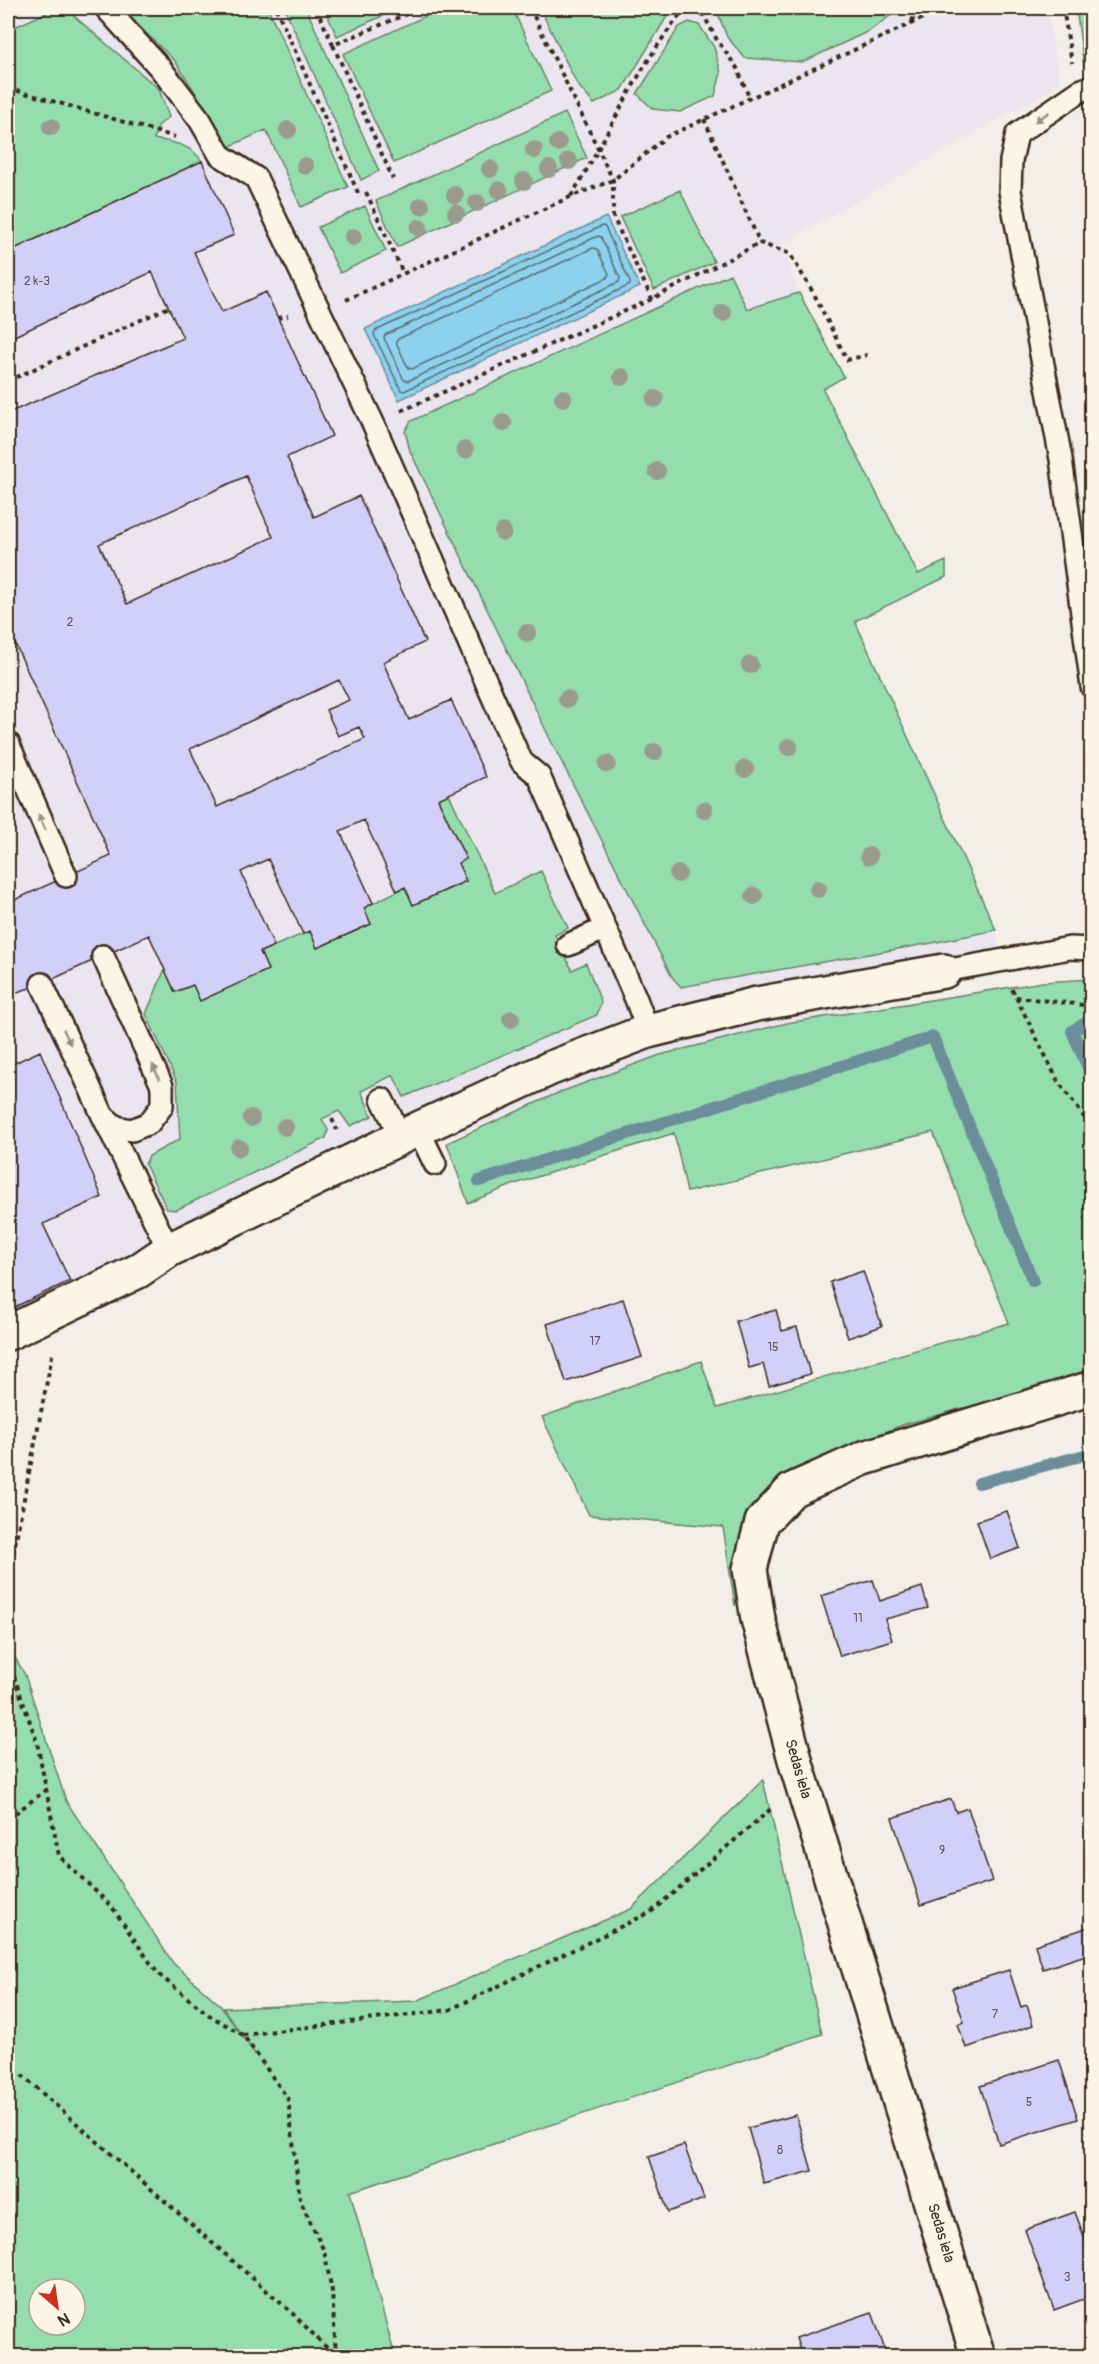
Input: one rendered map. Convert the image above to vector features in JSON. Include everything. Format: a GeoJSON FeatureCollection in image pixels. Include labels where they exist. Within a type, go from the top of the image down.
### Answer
{"type":"FeatureCollection","features":[{"type":"Feature","properties":{"kind":"street"},"geometry":{"type":"LineString","coordinates":[[8,1333],[138,1271],[169,1250],[410,1133],[551,1068],[648,1031],[757,1004],[944,971]]}},
{"type":"Feature","properties":{"kind":"street","name":"Sedas iela"},"geometry":{"type":"LineString","coordinates":[[978,2356],[802,1782],[758,1619],[750,1569],[762,1522],[792,1490],[864,1458],[1092,1388]]}},
{"type":"Feature","properties":{"kind":"lane"},"geometry":{"type":"LineString","coordinates":[[106,8],[168,77],[200,120],[220,155],[256,178],[373,423],[516,750],[522,762],[539,776],[648,1031]]}},
{"type":"Feature","properties":{"kind":"lane"},"geometry":{"type":"LineString","coordinates":[[1092,86],[1017,134],[1011,162],[1010,191],[1060,459],[1092,687]]}},
{"type":"Feature","properties":{"kind":"lane"},"geometry":{"type":"LineString","coordinates":[[8,743],[66,876]]}},
{"type":"Feature","properties":{"kind":"lane"},"geometry":{"type":"LineString","coordinates":[[568,945],[604,929]]}},
{"type":"Feature","properties":{"kind":"lane"},"geometry":{"type":"LineString","coordinates":[[944,971],[1070,948],[1092,949]]}},
{"type":"Feature","properties":{"kind":"lane"},"geometry":{"type":"LineString","coordinates":[[103,956],[162,1086],[162,1106],[149,1123],[132,1130],[116,1127],[103,1116]]}},
{"type":"Feature","properties":{"kind":"lane"},"geometry":{"type":"LineString","coordinates":[[42,984],[103,1116],[169,1250]]}},
{"type":"Feature","properties":{"kind":"lane"},"geometry":{"type":"LineString","coordinates":[[382,1099],[435,1164]]}},
{"type":"Feature","properties":{"kind":"path"},"geometry":{"type":"LineString","coordinates":[[276,8],[359,195]]}},
{"type":"Feature","properties":{"kind":"path"},"geometry":{"type":"LineString","coordinates":[[316,8],[393,179]]}},
{"type":"Feature","properties":{"kind":"path"},"geometry":{"type":"LineString","coordinates":[[333,45],[421,8]]}},
{"type":"Feature","properties":{"kind":"path"},"geometry":{"type":"LineString","coordinates":[[530,8],[613,180],[613,217],[652,299]]}},
{"type":"Feature","properties":{"kind":"path"},"geometry":{"type":"LineString","coordinates":[[570,197],[600,150],[630,90],[686,8]]}},
{"type":"Feature","properties":{"kind":"path"},"geometry":{"type":"LineString","coordinates":[[694,8],[703,14],[717,40],[737,68],[749,97]]}},
{"type":"Feature","properties":{"kind":"path"},"geometry":{"type":"LineString","coordinates":[[912,22],[916,8]]}},
{"type":"Feature","properties":{"kind":"path"},"geometry":{"type":"LineString","coordinates":[[278,318],[320,312],[570,197],[613,180],[666,137],[945,8]]}},
{"type":"Feature","properties":{"kind":"path"},"geometry":{"type":"LineString","coordinates":[[1064,8],[1074,73]]}},
{"type":"Feature","properties":{"kind":"path"},"geometry":{"type":"LineString","coordinates":[[8,88],[166,136],[186,139],[220,155]]}},
{"type":"Feature","properties":{"kind":"path"},"geometry":{"type":"LineString","coordinates":[[704,119],[760,243],[790,254],[814,294],[847,360],[867,355]]}},
{"type":"Feature","properties":{"kind":"path"},"geometry":{"type":"LineString","coordinates":[[1086,122],[1092,161]]}},
{"type":"Feature","properties":{"kind":"path"},"geometry":{"type":"LineString","coordinates":[[366,192],[403,273]]}},
{"type":"Feature","properties":{"kind":"path"},"geometry":{"type":"LineString","coordinates":[[373,423],[652,299],[760,243]]}},
{"type":"Feature","properties":{"kind":"path"},"geometry":{"type":"LineString","coordinates":[[8,381],[169,307]]}},
{"type":"Feature","properties":{"kind":"path"},"geometry":{"type":"LineString","coordinates":[[1001,960],[1016,997],[1058,1081],[1092,1128]]}},
{"type":"Feature","properties":{"kind":"path"},"geometry":{"type":"LineString","coordinates":[[1016,997],[1092,1006]]}},
{"type":"Feature","properties":{"kind":"path"},"geometry":{"type":"LineString","coordinates":[[8,1580],[52,1356],[58,1348]]}},
{"type":"Feature","properties":{"kind":"path"},"geometry":{"type":"LineString","coordinates":[[8,1659],[37,1742],[59,1856],[112,1907],[158,1974],[209,2015],[243,2036],[288,2100],[300,2200],[324,2251],[332,2290],[336,2356]]}},
{"type":"Feature","properties":{"kind":"path"},"geometry":{"type":"LineString","coordinates":[[243,2036],[449,2010],[651,1912],[802,1782]]}},
{"type":"Feature","properties":{"kind":"path"},"geometry":{"type":"LineString","coordinates":[[8,1819],[47,1789]]}},
{"type":"Feature","properties":{"kind":"path"},"geometry":{"type":"LineString","coordinates":[[8,2063],[292,2313],[336,2356]]}},
{"type":"Feature","properties":{"kind":"shaded area"},"geometry":{"type":"Polygon","coordinates":[[[8,8],[1047,8],[1060,84],[782,244],[799,293],[844,377],[823,389],[919,574],[946,561],[946,577],[855,621],[996,930],[1002,968],[539,1099],[418,1151],[12,1346],[8,1353],[8,8]]]}},
{"type":"Feature","properties":{"kind":"green space"},"geometry":{"type":"Polygon","coordinates":[[[120,8],[268,8],[348,187],[301,207],[266,130],[226,148],[210,115],[175,61],[120,8]]]}},
{"type":"Feature","properties":{"kind":"green space"},"geometry":{"type":"Polygon","coordinates":[[[306,8],[379,171],[361,180],[285,9],[306,8]]]}},
{"type":"Feature","properties":{"kind":"green space"},"geometry":{"type":"Polygon","coordinates":[[[324,8],[401,8],[337,36],[324,8]]]}},
{"type":"Feature","properties":{"kind":"green space"},"geometry":{"type":"Polygon","coordinates":[[[443,8],[512,8],[551,91],[394,163],[343,54],[443,8]]]}},
{"type":"Feature","properties":{"kind":"green space"},"geometry":{"type":"Polygon","coordinates":[[[540,8],[669,8],[671,10],[622,90],[594,104],[577,84],[540,8]]]}},
{"type":"Feature","properties":{"kind":"green space"},"geometry":{"type":"Polygon","coordinates":[[[716,8],[901,8],[869,31],[803,62],[745,58],[727,37],[716,8]]]}},
{"type":"Feature","properties":{"kind":"green space"},"geometry":{"type":"Polygon","coordinates":[[[1076,8],[1091,8],[1091,62],[1084,67],[1076,8]]]}},
{"type":"Feature","properties":{"kind":"green space"},"geometry":{"type":"Polygon","coordinates":[[[50,11],[68,11],[159,89],[169,117],[159,125],[154,139],[186,147],[202,161],[8,252],[8,30],[50,11]]]}},
{"type":"Feature","properties":{"kind":"green space"},"geometry":{"type":"Polygon","coordinates":[[[689,22],[699,25],[714,47],[721,73],[715,96],[680,112],[653,109],[637,94],[679,27],[689,22]]]}},
{"type":"Feature","properties":{"kind":"green space"},"geometry":{"type":"Polygon","coordinates":[[[565,113],[587,158],[397,247],[376,201],[565,113]]]}},
{"type":"Feature","properties":{"kind":"green space"},"geometry":{"type":"Polygon","coordinates":[[[680,190],[714,262],[654,290],[620,217],[680,190]]]}},
{"type":"Feature","properties":{"kind":"green space"},"geometry":{"type":"Polygon","coordinates":[[[365,206],[386,251],[340,273],[318,227],[365,206]]]}},
{"type":"Feature","properties":{"kind":"green space"},"geometry":{"type":"Polygon","coordinates":[[[730,274],[747,309],[799,293],[844,377],[823,389],[918,574],[946,561],[946,577],[855,621],[996,930],[681,987],[672,977],[555,749],[410,451],[405,431],[411,421],[730,274]]]}},
{"type":"Feature","properties":{"kind":"green space"},"geometry":{"type":"Polygon","coordinates":[[[449,794],[495,893],[541,871],[568,928],[555,935],[572,970],[586,963],[601,1002],[597,1015],[404,1097],[393,1075],[361,1091],[372,1116],[350,1126],[339,1111],[322,1119],[328,1130],[326,1138],[176,1210],[167,1209],[145,1164],[149,1156],[180,1139],[177,1082],[146,1014],[165,969],[175,992],[193,985],[200,1000],[268,970],[260,952],[310,931],[318,948],[371,924],[364,908],[405,887],[413,905],[466,881],[458,863],[466,859],[438,799],[449,794]]]}},
{"type":"Feature","properties":{"kind":"green space"},"geometry":{"type":"Polygon","coordinates":[[[1091,979],[1091,1373],[902,1425],[789,1471],[752,1507],[741,1545],[735,1606],[723,1527],[589,1515],[542,1417],[701,1361],[717,1408],[1009,1323],[933,1132],[687,1192],[674,1133],[515,1184],[468,1203],[447,1143],[558,1093],[660,1055],[787,1023],[1043,982],[1091,979]]]}},
{"type":"Feature","properties":{"kind":"green space"},"geometry":{"type":"Polygon","coordinates":[[[8,1645],[25,1675],[66,1801],[173,1963],[219,2004],[255,2054],[223,2008],[416,2001],[631,1909],[763,1780],[822,2034],[350,2192],[395,2356],[8,2356],[8,1645]]]}},
{"type":"Feature","properties":{"kind":"water"},"geometry":{"type":"Polygon","coordinates":[[[606,217],[640,287],[399,400],[365,329],[606,217]]]}},
{"type":"Feature","properties":{"kind":"building"},"geometry":{"type":"Polygon","coordinates":[[[202,161],[234,235],[194,252],[222,312],[266,292],[332,436],[287,457],[314,517],[359,496],[425,642],[383,662],[409,720],[451,700],[486,777],[438,799],[466,859],[458,863],[466,881],[413,905],[405,887],[397,891],[364,820],[340,831],[373,903],[364,908],[371,924],[317,948],[310,931],[303,934],[268,859],[241,872],[274,946],[260,952],[268,970],[200,1001],[193,985],[175,992],[149,935],[42,984],[8,995],[8,903],[111,856],[8,628],[8,413],[183,338],[152,272],[8,339],[8,252],[202,161]],[[246,476],[99,544],[127,604],[273,537],[246,476]],[[339,680],[190,749],[217,807],[365,739],[359,727],[338,736],[326,710],[349,700],[339,680]]]}},
{"type":"Feature","properties":{"kind":"building"},"geometry":{"type":"Polygon","coordinates":[[[40,1051],[102,1197],[43,1224],[70,1281],[8,1310],[8,1066],[40,1051]]]}},
{"type":"Feature","properties":{"kind":"building"},"geometry":{"type":"Polygon","coordinates":[[[863,1271],[882,1326],[848,1338],[830,1282],[863,1271]]]}},
{"type":"Feature","properties":{"kind":"building"},"geometry":{"type":"Polygon","coordinates":[[[623,1299],[642,1357],[566,1382],[547,1324],[623,1299]]]}},
{"type":"Feature","properties":{"kind":"building"},"geometry":{"type":"Polygon","coordinates":[[[776,1310],[782,1331],[797,1327],[810,1374],[769,1386],[763,1364],[749,1368],[736,1321],[776,1310]]]}},
{"type":"Feature","properties":{"kind":"building"},"geometry":{"type":"Polygon","coordinates":[[[1007,1511],[1020,1548],[990,1559],[977,1521],[1007,1511]]]}},
{"type":"Feature","properties":{"kind":"building"},"geometry":{"type":"Polygon","coordinates":[[[873,1580],[880,1601],[922,1587],[928,1608],[885,1619],[892,1640],[840,1656],[821,1596],[873,1580]]]}},
{"type":"Feature","properties":{"kind":"building"},"geometry":{"type":"Polygon","coordinates":[[[951,1799],[956,1812],[968,1808],[992,1881],[921,1905],[892,1818],[951,1799]]]}},
{"type":"Feature","properties":{"kind":"building"},"geometry":{"type":"Polygon","coordinates":[[[1092,1926],[1092,1953],[1043,1969],[1035,1945],[1092,1926]]]}},
{"type":"Feature","properties":{"kind":"building"},"geometry":{"type":"Polygon","coordinates":[[[1009,1970],[1021,2007],[1027,2005],[1033,2025],[966,2048],[958,2024],[964,2022],[952,1988],[1009,1970]]]}},
{"type":"Feature","properties":{"kind":"building"},"geometry":{"type":"Polygon","coordinates":[[[1059,2060],[1078,2119],[999,2144],[980,2086],[1059,2060]]]}},
{"type":"Feature","properties":{"kind":"building"},"geometry":{"type":"Polygon","coordinates":[[[796,2115],[812,2171],[764,2184],[748,2128],[796,2115]]]}},
{"type":"Feature","properties":{"kind":"building"},"geometry":{"type":"Polygon","coordinates":[[[684,2145],[704,2199],[668,2212],[649,2157],[684,2145]]]}},
{"type":"Feature","properties":{"kind":"building"},"geometry":{"type":"Polygon","coordinates":[[[1075,2212],[1092,2258],[1092,2296],[1054,2310],[1025,2230],[1075,2212]]]}},
{"type":"Feature","properties":{"kind":"building"},"geometry":{"type":"Polygon","coordinates":[[[872,2312],[887,2356],[802,2356],[796,2338],[872,2312]]]}},
{"type":"Feature","properties":{"kind":"waterway"},"geometry":{"type":"LineString","coordinates":[[1092,1026],[1089,1021],[1072,1031],[1092,1077]]}},
{"type":"Feature","properties":{"kind":"waterway"},"geometry":{"type":"LineString","coordinates":[[479,1181],[933,1037],[1033,1281]]}},
{"type":"Feature","properties":{"kind":"waterway"},"geometry":{"type":"LineString","coordinates":[[979,1483],[1092,1453]]}}]}
